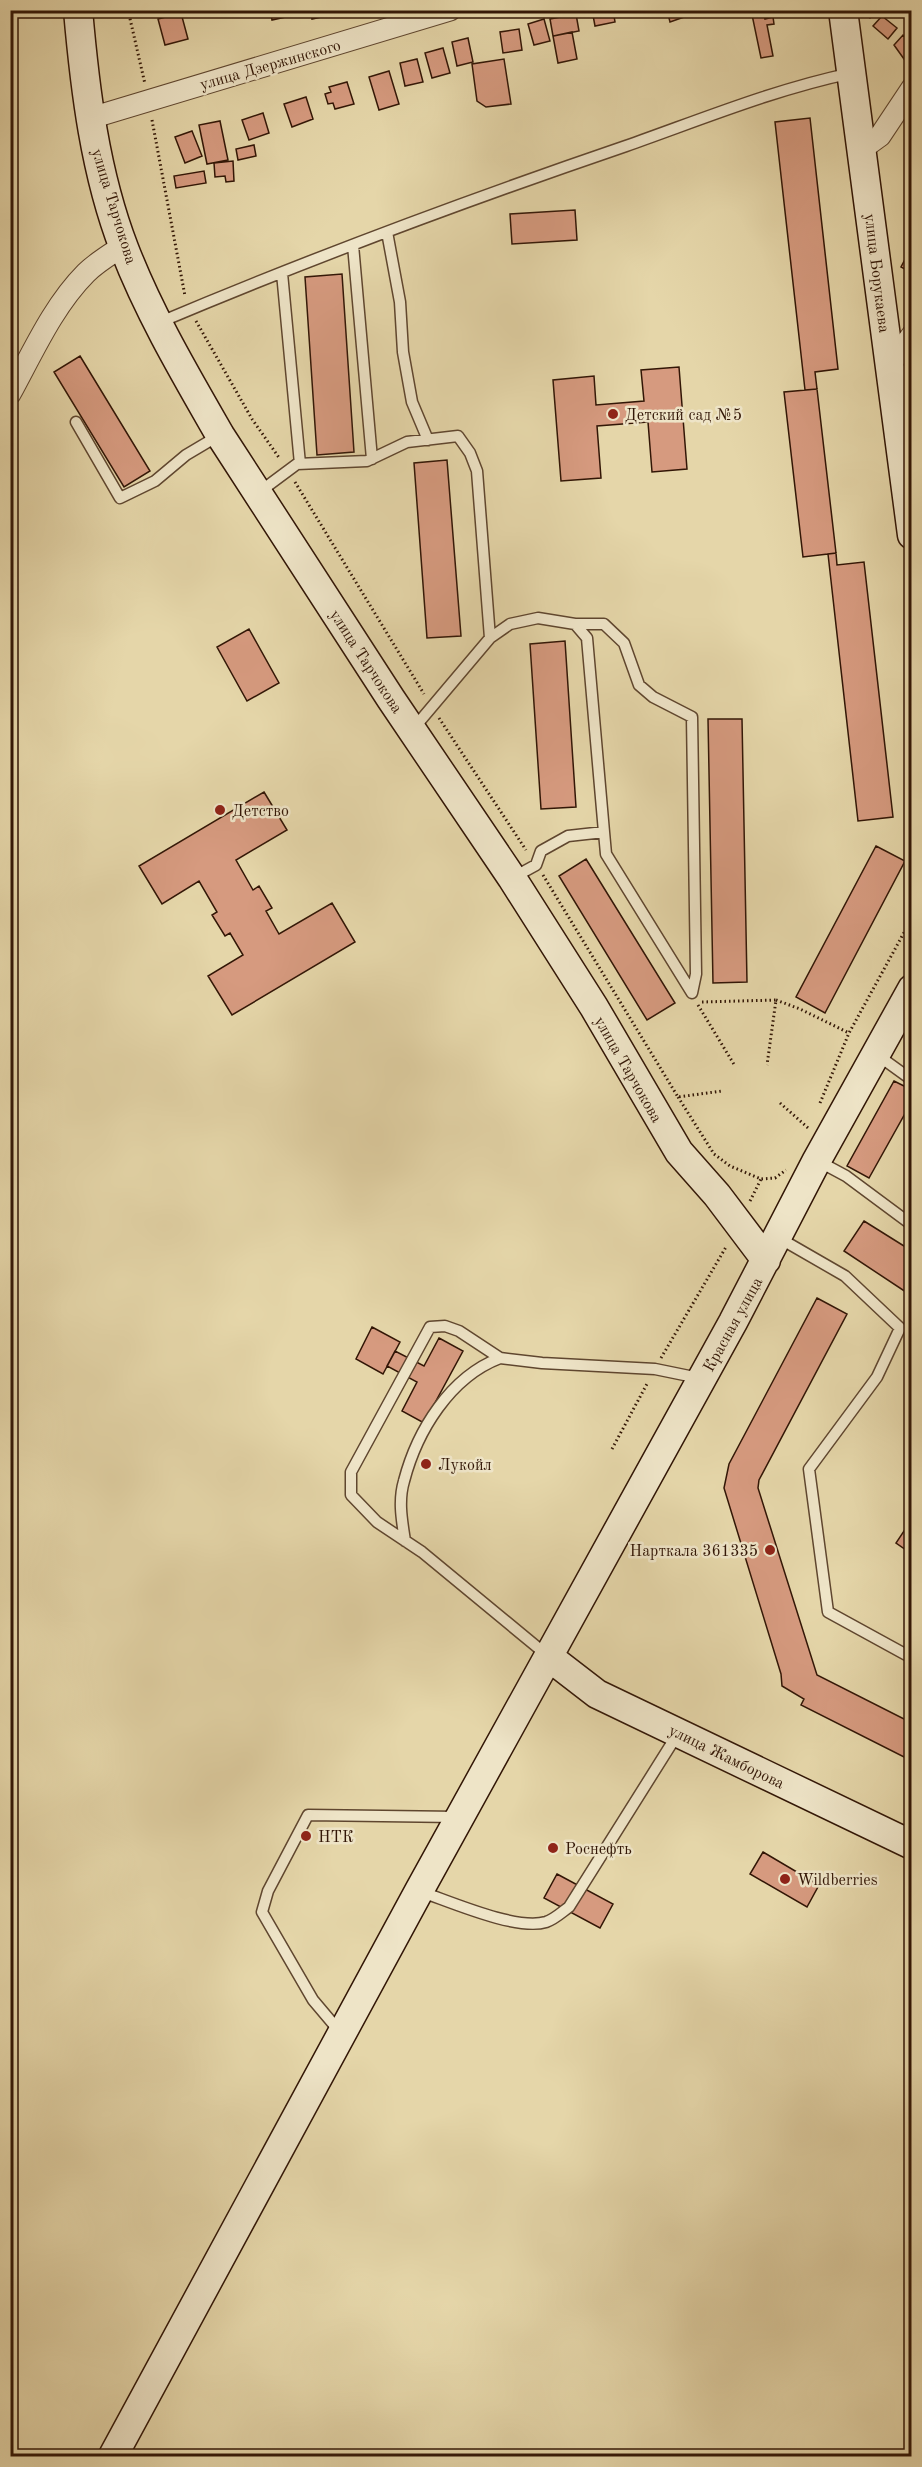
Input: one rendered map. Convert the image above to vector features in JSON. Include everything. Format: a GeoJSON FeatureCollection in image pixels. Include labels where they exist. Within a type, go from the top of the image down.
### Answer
{"type":"FeatureCollection","features":[{"type":"Feature","properties":{"kind":"main road","name":"улица Тарчокова"},"geometry":{"type":"LineString","coordinates":[[78,10],[91,118],[101,168],[123,246],[158,323],[220,435],[412,730],[512,878],[594,1007],[678,1152],[717,1195],[772,1249]]}},
{"type":"Feature","properties":{"kind":"main road","name":"улица Борукаева"},"geometry":{"type":"LineString","coordinates":[[843,10],[912,535]]}},
{"type":"Feature","properties":{"kind":"main road","name":"Красная улица"},"geometry":{"type":"LineString","coordinates":[[112,2457],[419,1891],[772,1249],[804,1162],[875,1054],[912,989]]}},
{"type":"Feature","properties":{"kind":"main road","name":"улица Жамборова"},"geometry":{"type":"LineString","coordinates":[[549,1657],[597,1694],[912,1845]]}},
{"type":"Feature","properties":{"kind":"street","name":"улица Дзержинского"},"geometry":{"type":"LineString","coordinates":[[91,118],[450,10]]}},
{"type":"Feature","properties":{"kind":"street"},"geometry":{"type":"LineString","coordinates":[[862,149],[880,136],[912,88]]}},
{"type":"Feature","properties":{"kind":"street"},"geometry":{"type":"LineString","coordinates":[[10,394],[58,309],[72,290],[86,273],[123,246]]}},
{"type":"Feature","properties":{"kind":"street"},"geometry":{"type":"LineString","coordinates":[[889,366],[912,335]]}},
{"type":"Feature","properties":{"kind":"lane"},"geometry":{"type":"LineString","coordinates":[[158,323],[469,200],[737,108],[825,79],[852,73]]}},
{"type":"Feature","properties":{"kind":"lane"},"geometry":{"type":"LineString","coordinates":[[387,232],[400,302],[403,351],[412,402],[428,440]]}},
{"type":"Feature","properties":{"kind":"lane"},"geometry":{"type":"LineString","coordinates":[[353,245],[372,459]]}},
{"type":"Feature","properties":{"kind":"lane"},"geometry":{"type":"LineString","coordinates":[[282,273],[300,464]]}},
{"type":"Feature","properties":{"kind":"lane"},"geometry":{"type":"LineString","coordinates":[[76,422],[120,498],[155,481],[186,455],[220,435]]}},
{"type":"Feature","properties":{"kind":"lane"},"geometry":{"type":"LineString","coordinates":[[258,493],[300,464],[367,461],[407,442],[458,436],[470,453],[477,471],[490,638]]}},
{"type":"Feature","properties":{"kind":"lane"},"geometry":{"type":"LineString","coordinates":[[412,730],[490,638],[510,624],[538,618],[575,624],[604,624],[624,643],[639,685],[653,697],[692,717],[696,974],[692,993],[606,854],[588,638],[575,624]]}},
{"type":"Feature","properties":{"kind":"lane"},"geometry":{"type":"LineString","coordinates":[[512,878],[536,865],[541,851],[568,836],[604,832]]}},
{"type":"Feature","properties":{"kind":"lane"},"geometry":{"type":"LineString","coordinates":[[875,1054],[912,1080]]}},
{"type":"Feature","properties":{"kind":"lane"},"geometry":{"type":"LineString","coordinates":[[804,1162],[846,1176],[912,1225]]}},
{"type":"Feature","properties":{"kind":"lane"},"geometry":{"type":"LineString","coordinates":[[772,1249],[845,1276],[900,1328],[878,1377],[809,1468],[828,1612],[912,1658]]}},
{"type":"Feature","properties":{"kind":"lane"},"geometry":{"type":"LineString","coordinates":[[500,1358],[459,1331],[445,1326],[430,1327],[351,1472],[351,1495],[377,1522],[405,1541],[549,1657]]}},
{"type":"Feature","properties":{"kind":"lane"},"geometry":{"type":"LineString","coordinates":[[405,1541],[400,1515],[403,1483],[417,1446],[458,1383],[481,1365],[500,1358],[655,1369],[702,1379]]}},
{"type":"Feature","properties":{"kind":"lane"},"geometry":{"type":"LineString","coordinates":[[419,1891],[508,1921],[544,1923],[555,1918],[569,1906],[678,1733]]}},
{"type":"Feature","properties":{"kind":"lane"},"geometry":{"type":"LineString","coordinates":[[342,2034],[313,2000],[262,1912],[268,1891],[308,1815],[460,1817]]}},
{"type":"Feature","properties":{"kind":"path"},"geometry":{"type":"LineString","coordinates":[[128,10],[148,100],[180,276],[189,310],[252,419],[288,471],[431,706],[536,865],[714,1154],[730,1166],[761,1179],[775,1178],[804,1162]]}},
{"type":"Feature","properties":{"kind":"path"},"geometry":{"type":"LineString","coordinates":[[818,1108],[849,1034],[912,918]]}},
{"type":"Feature","properties":{"kind":"path"},"geometry":{"type":"LineString","coordinates":[[735,1066],[697,1003],[776,1000],[800,1009],[849,1034]]}},
{"type":"Feature","properties":{"kind":"path"},"geometry":{"type":"LineString","coordinates":[[767,1065],[776,1000]]}},
{"type":"Feature","properties":{"kind":"path"},"geometry":{"type":"LineString","coordinates":[[678,1097],[722,1091]]}},
{"type":"Feature","properties":{"kind":"path"},"geometry":{"type":"LineString","coordinates":[[780,1103],[809,1130],[814,1119]]}},
{"type":"Feature","properties":{"kind":"path"},"geometry":{"type":"LineString","coordinates":[[612,1449],[655,1369],[721,1256]]}},
{"type":"Feature","properties":{"kind":"building"},"geometry":{"type":"Polygon","coordinates":[[[270,10],[294,10],[295,15],[272,20],[270,10]]]}},
{"type":"Feature","properties":{"kind":"building"},"geometry":{"type":"Polygon","coordinates":[[[311,10],[330,10],[331,15],[312,19],[311,10]]]}},
{"type":"Feature","properties":{"kind":"building"},"geometry":{"type":"Polygon","coordinates":[[[592,10],[613,10],[615,22],[595,26],[592,10]]]}},
{"type":"Feature","properties":{"kind":"building"},"geometry":{"type":"Polygon","coordinates":[[[621,10],[639,10],[640,12],[623,17],[621,10]]]}},
{"type":"Feature","properties":{"kind":"building"},"geometry":{"type":"Polygon","coordinates":[[[667,10],[685,10],[687,16],[670,22],[667,10]]]}},
{"type":"Feature","properties":{"kind":"building"},"geometry":{"type":"Polygon","coordinates":[[[751,10],[763,10],[765,19],[773,17],[774,24],[767,25],[773,56],[761,58],[751,10]]]}},
{"type":"Feature","properties":{"kind":"building"},"geometry":{"type":"Polygon","coordinates":[[[863,10],[878,10],[870,18],[863,10]]]}},
{"type":"Feature","properties":{"kind":"building"},"geometry":{"type":"Polygon","coordinates":[[[181,13],[188,39],[165,45],[158,19],[181,13]]]}},
{"type":"Feature","properties":{"kind":"building"},"geometry":{"type":"Polygon","coordinates":[[[576,14],[579,31],[553,36],[550,19],[576,14]]]}},
{"type":"Feature","properties":{"kind":"building"},"geometry":{"type":"Polygon","coordinates":[[[882,16],[897,28],[888,39],[873,26],[882,16]]]}},
{"type":"Feature","properties":{"kind":"building"},"geometry":{"type":"Polygon","coordinates":[[[544,19],[550,41],[534,45],[528,24],[544,19]]]}},
{"type":"Feature","properties":{"kind":"building"},"geometry":{"type":"Polygon","coordinates":[[[519,29],[522,50],[503,53],[500,32],[519,29]]]}},
{"type":"Feature","properties":{"kind":"building"},"geometry":{"type":"Polygon","coordinates":[[[572,32],[577,59],[558,63],[553,36],[572,32]]]}},
{"type":"Feature","properties":{"kind":"building"},"geometry":{"type":"Polygon","coordinates":[[[903,35],[912,44],[910,59],[906,57],[904,59],[894,45],[903,35]]]}},
{"type":"Feature","properties":{"kind":"building"},"geometry":{"type":"Polygon","coordinates":[[[468,38],[473,62],[457,66],[452,42],[468,38]]]}},
{"type":"Feature","properties":{"kind":"building"},"geometry":{"type":"Polygon","coordinates":[[[443,48],[450,73],[432,78],[425,53],[443,48]]]}},
{"type":"Feature","properties":{"kind":"building"},"geometry":{"type":"Polygon","coordinates":[[[417,59],[423,82],[405,86],[400,63],[417,59]]]}},
{"type":"Feature","properties":{"kind":"building"},"geometry":{"type":"Polygon","coordinates":[[[504,59],[511,104],[486,107],[477,101],[472,64],[504,59]]]}},
{"type":"Feature","properties":{"kind":"building"},"geometry":{"type":"Polygon","coordinates":[[[389,71],[399,104],[379,110],[369,77],[389,71]]]}},
{"type":"Feature","properties":{"kind":"building"},"geometry":{"type":"Polygon","coordinates":[[[347,82],[354,104],[335,109],[333,103],[328,104],[325,94],[331,92],[329,87],[347,82]]]}},
{"type":"Feature","properties":{"kind":"building"},"geometry":{"type":"Polygon","coordinates":[[[306,97],[313,119],[292,127],[284,104],[306,97]]]}},
{"type":"Feature","properties":{"kind":"building"},"geometry":{"type":"Polygon","coordinates":[[[263,113],[269,133],[249,140],[242,120],[263,113]]]}},
{"type":"Feature","properties":{"kind":"building"},"geometry":{"type":"Polygon","coordinates":[[[810,118],[838,369],[815,372],[817,389],[805,390],[775,122],[810,118]]]}},
{"type":"Feature","properties":{"kind":"building"},"geometry":{"type":"Polygon","coordinates":[[[220,121],[228,160],[207,164],[199,125],[220,121]]]}},
{"type":"Feature","properties":{"kind":"building"},"geometry":{"type":"Polygon","coordinates":[[[192,131],[202,156],[185,163],[175,137],[192,131]]]}},
{"type":"Feature","properties":{"kind":"building"},"geometry":{"type":"Polygon","coordinates":[[[254,145],[256,156],[238,160],[236,149],[254,145]]]}},
{"type":"Feature","properties":{"kind":"building"},"geometry":{"type":"Polygon","coordinates":[[[233,161],[234,181],[226,182],[225,176],[215,177],[214,163],[233,161]]]}},
{"type":"Feature","properties":{"kind":"building"},"geometry":{"type":"Polygon","coordinates":[[[204,171],[206,183],[176,188],[174,176],[204,171]]]}},
{"type":"Feature","properties":{"kind":"building"},"geometry":{"type":"Polygon","coordinates":[[[575,210],[577,240],[512,244],[510,214],[575,210]]]}},
{"type":"Feature","properties":{"kind":"building"},"geometry":{"type":"Polygon","coordinates":[[[910,250],[912,251],[912,273],[901,267],[910,250]]]}},
{"type":"Feature","properties":{"kind":"building"},"geometry":{"type":"Polygon","coordinates":[[[342,274],[354,452],[317,455],[305,277],[342,274]]]}},
{"type":"Feature","properties":{"kind":"building"},"geometry":{"type":"Polygon","coordinates":[[[80,356],[150,471],[124,487],[54,372],[80,356]]]}},
{"type":"Feature","properties":{"kind":"building"},"geometry":{"type":"Polygon","coordinates":[[[679,367],[687,469],[652,472],[648,422],[597,426],[601,478],[561,481],[553,380],[594,376],[596,405],[644,401],[641,370],[679,367]]]}},
{"type":"Feature","properties":{"kind":"building"},"geometry":{"type":"Polygon","coordinates":[[[817,389],[836,553],[803,557],[784,392],[817,389]]]}},
{"type":"Feature","properties":{"kind":"building"},"geometry":{"type":"Polygon","coordinates":[[[447,460],[461,636],[427,638],[414,463],[447,460]]]}},
{"type":"Feature","properties":{"kind":"building"},"geometry":{"type":"Polygon","coordinates":[[[836,553],[837,565],[864,562],[893,817],[858,821],[828,554],[836,553]]]}},
{"type":"Feature","properties":{"kind":"building"},"geometry":{"type":"Polygon","coordinates":[[[249,629],[279,683],[247,701],[217,647],[249,629]]]}},
{"type":"Feature","properties":{"kind":"building"},"geometry":{"type":"Polygon","coordinates":[[[565,641],[576,807],[541,809],[530,644],[565,641]]]}},
{"type":"Feature","properties":{"kind":"building"},"geometry":{"type":"Polygon","coordinates":[[[708,719],[742,719],[747,982],[713,983],[708,719]]]}},
{"type":"Feature","properties":{"kind":"building"},"geometry":{"type":"Polygon","coordinates":[[[264,792],[287,830],[236,860],[253,890],[259,886],[272,908],[266,911],[279,934],[332,903],[355,942],[232,1015],[208,976],[243,955],[230,933],[225,936],[212,915],[217,912],[199,881],[162,904],[139,866],[264,792]]]}},
{"type":"Feature","properties":{"kind":"building"},"geometry":{"type":"Polygon","coordinates":[[[876,846],[905,861],[825,1013],[796,997],[876,846]]]}},
{"type":"Feature","properties":{"kind":"building"},"geometry":{"type":"Polygon","coordinates":[[[586,859],[675,1003],[647,1020],[559,876],[586,859]]]}},
{"type":"Feature","properties":{"kind":"building"},"geometry":{"type":"Polygon","coordinates":[[[894,1081],[912,1090],[912,1101],[869,1178],[847,1166],[894,1081]]]}},
{"type":"Feature","properties":{"kind":"building"},"geometry":{"type":"Polygon","coordinates":[[[864,1221],[912,1251],[912,1296],[844,1251],[864,1221]]]}},
{"type":"Feature","properties":{"kind":"building"},"geometry":{"type":"Polygon","coordinates":[[[817,1298],[847,1314],[759,1480],[758,1488],[817,1675],[912,1723],[912,1761],[801,1705],[804,1699],[782,1686],[781,1674],[724,1488],[729,1464],[817,1298]]]}},
{"type":"Feature","properties":{"kind":"building"},"geometry":{"type":"Polygon","coordinates":[[[372,1327],[400,1342],[383,1374],[356,1359],[372,1327]]]}},
{"type":"Feature","properties":{"kind":"building"},"geometry":{"type":"Polygon","coordinates":[[[439,1338],[463,1351],[424,1423],[402,1411],[417,1382],[387,1366],[395,1351],[424,1366],[439,1338]]]}},
{"type":"Feature","properties":{"kind":"building"},"geometry":{"type":"Polygon","coordinates":[[[912,1519],[912,1554],[896,1543],[912,1519]]]}},
{"type":"Feature","properties":{"kind":"building","name":"Wildberries"},"geometry":{"type":"Polygon","coordinates":[[[763,1852],[819,1885],[807,1907],[750,1874],[763,1852]]]}},
{"type":"Feature","properties":{"kind":"building"},"geometry":{"type":"Polygon","coordinates":[[[557,1874],[613,1904],[600,1928],[544,1898],[557,1874]]]}},
{"type":"Feature","properties":{"kind":"place","name":"Детский сад №5"},"geometry":{"type":"Point","coordinates":[613,414]}},
{"type":"Feature","properties":{"kind":"place","name":"Детство"},"geometry":{"type":"Point","coordinates":[220,810]}},
{"type":"Feature","properties":{"kind":"place","name":"Лукойл"},"geometry":{"type":"Point","coordinates":[426,1464]}},
{"type":"Feature","properties":{"kind":"place","name":"Нарткала 361335"},"geometry":{"type":"Point","coordinates":[770,1550]}},
{"type":"Feature","properties":{"kind":"place","name":"НТК"},"geometry":{"type":"Point","coordinates":[306,1836]}},
{"type":"Feature","properties":{"kind":"place","name":"Роснефть"},"geometry":{"type":"Point","coordinates":[553,1848]}},
{"type":"Feature","properties":{"kind":"place","name":"Wildberries"},"geometry":{"type":"Point","coordinates":[785,1879]}}]}
